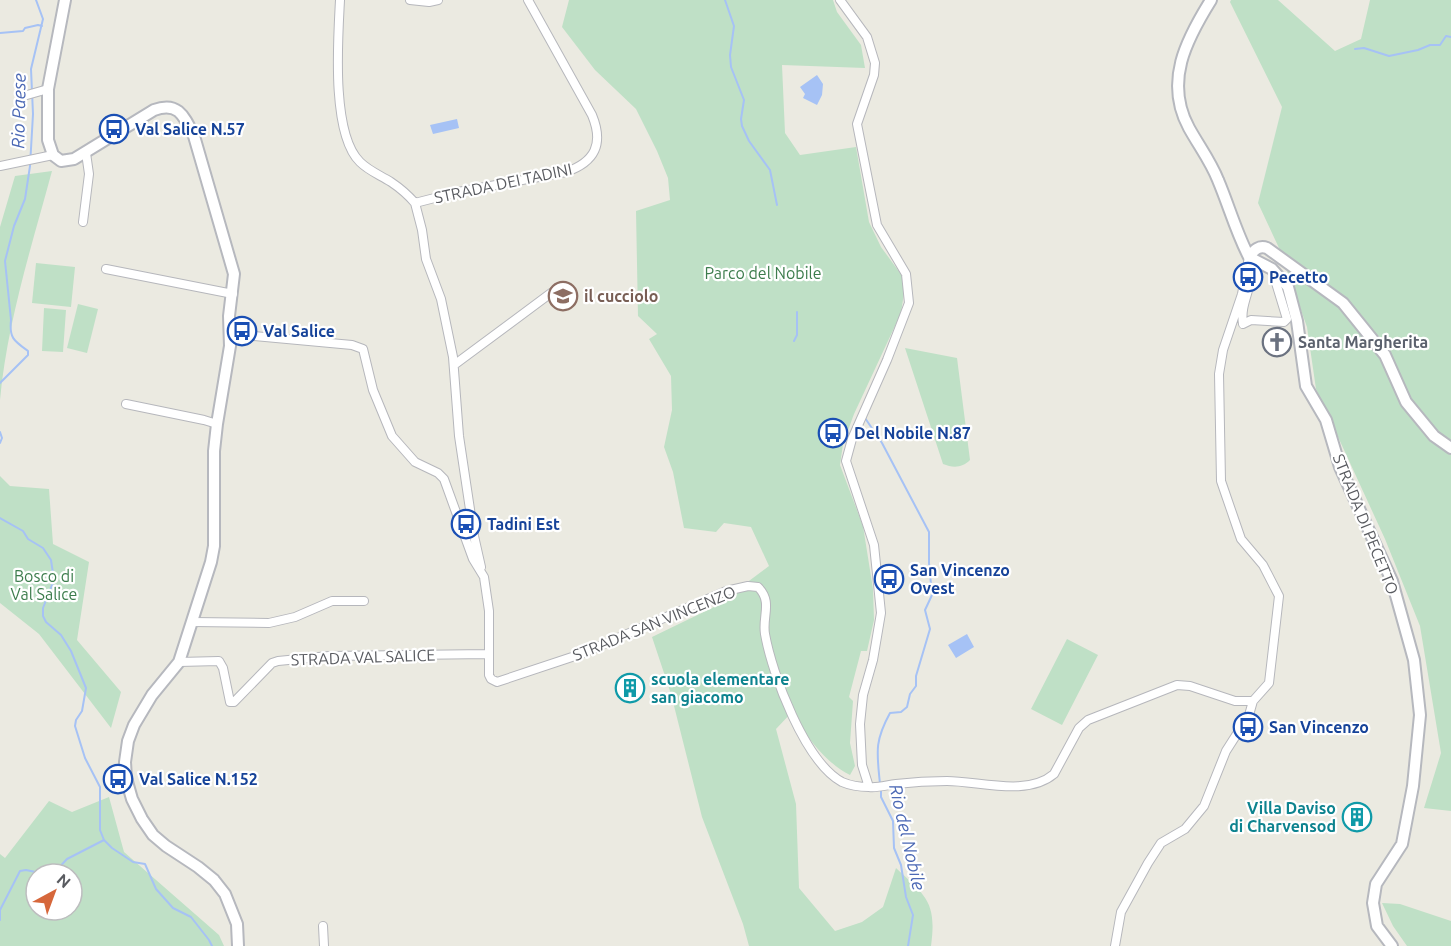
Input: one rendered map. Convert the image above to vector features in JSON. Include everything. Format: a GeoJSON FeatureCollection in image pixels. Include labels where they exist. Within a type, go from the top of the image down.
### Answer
{"type":"FeatureCollection","features":[{"type":"Feature","properties":{"kind":"street"},"geometry":{"type":"LineString","coordinates":[[65,0],[48,89],[48,140],[53,155],[61,161],[74,159],[154,110],[166,106],[178,110],[187,121],[194,136],[234,274],[229,316],[231,334],[228,367],[214,451],[214,546],[211,562],[179,662],[152,694],[134,725],[128,741],[125,762],[127,787],[142,819],[153,835],[214,880],[225,894],[237,924],[238,946]]}},
{"type":"Feature","properties":{"kind":"street","name":"STRADA DEI TADINI"},"geometry":{"type":"LineString","coordinates":[[340,0],[339,94],[343,126],[348,145],[359,162],[390,182],[415,203],[426,259],[441,298],[454,365],[459,436],[474,536],[484,577]]}},
{"type":"Feature","properties":{"kind":"street"},"geometry":{"type":"LineString","coordinates":[[410,0],[429,2],[438,0]]}},
{"type":"Feature","properties":{"kind":"street","name":"STRADA DEI TADINI"},"geometry":{"type":"LineString","coordinates":[[415,203],[458,192],[566,171],[578,167],[594,151],[598,141],[597,127],[592,115],[528,0]]}},
{"type":"Feature","properties":{"kind":"street"},"geometry":{"type":"LineString","coordinates":[[840,0],[867,37],[875,63],[874,75],[857,124],[877,225],[906,274],[909,303],[902,326],[852,438],[846,461],[874,545],[881,613],[873,660],[863,695],[860,724],[862,765],[877,787]]}},
{"type":"Feature","properties":{"kind":"street"},"geometry":{"type":"LineString","coordinates":[[1211,0],[1196,24],[1182,54],[1177,81],[1178,96],[1188,126],[1218,180],[1253,269],[1242,315],[1243,324],[1251,320],[1284,322],[1287,319],[1272,270]]}},
{"type":"Feature","properties":{"kind":"street"},"geometry":{"type":"LineString","coordinates":[[27,95],[48,89]]}},
{"type":"Feature","properties":{"kind":"street"},"geometry":{"type":"LineString","coordinates":[[84,222],[89,174],[86,153]]}},
{"type":"Feature","properties":{"kind":"street"},"geometry":{"type":"LineString","coordinates":[[0,166],[53,155]]}},
{"type":"Feature","properties":{"kind":"street"},"geometry":{"type":"LineString","coordinates":[[1114,946],[1121,912],[1148,863],[1161,843],[1185,829],[1204,806],[1226,751],[1249,715],[1253,701],[1269,682],[1279,596],[1263,565],[1241,539],[1221,481],[1219,374],[1223,350],[1242,294],[1249,257],[1256,248],[1263,246],[1267,248],[1342,303],[1385,355],[1406,402],[1434,436],[1451,448]]}},
{"type":"Feature","properties":{"kind":"street","name":"STRADA DI PECETTO"},"geometry":{"type":"LineString","coordinates":[[1249,257],[1272,270],[1288,287],[1297,321],[1306,386],[1326,420],[1340,467],[1392,581],[1414,660],[1420,715],[1413,786],[1402,844],[1376,884],[1373,903],[1377,926],[1392,946]]}},
{"type":"Feature","properties":{"kind":"street"},"geometry":{"type":"LineString","coordinates":[[106,269],[233,294]]}},
{"type":"Feature","properties":{"kind":"street"},"geometry":{"type":"LineString","coordinates":[[454,365],[551,293],[556,290],[561,292]]}},
{"type":"Feature","properties":{"kind":"street","name":"STRADA SAN VINCENZO"},"geometry":{"type":"LineString","coordinates":[[231,334],[352,345],[363,349],[373,390],[392,436],[414,462],[438,473],[444,479],[473,559],[484,577],[489,612],[489,675],[491,680],[496,682],[581,654],[726,591],[748,586],[758,587],[764,593],[766,600],[765,632],[774,665],[796,724],[827,770],[843,782],[877,787],[951,781],[1005,787],[1036,783],[1054,774],[1079,728],[1088,720],[1178,685],[1190,686],[1235,701],[1253,701]]}},
{"type":"Feature","properties":{"kind":"street"},"geometry":{"type":"LineString","coordinates":[[126,404],[217,424]]}},
{"type":"Feature","properties":{"kind":"street"},"geometry":{"type":"LineString","coordinates":[[192,622],[269,623],[295,617],[332,601],[364,601]]}},
{"type":"Feature","properties":{"kind":"street","name":"STRADA VAL SALICE"},"geometry":{"type":"LineString","coordinates":[[179,662],[219,661],[223,668],[230,702],[234,702],[272,663],[278,661],[329,656],[488,654]]}},
{"type":"Feature","properties":{"kind":"street"},"geometry":{"type":"LineString","coordinates":[[323,926],[324,946]]}},
{"type":"Feature","properties":{"kind":"green space","name":"Parco del Nobile"},"geometry":{"type":"Polygon","coordinates":[[[569,0],[833,0],[837,12],[861,45],[865,68],[782,65],[785,133],[800,155],[856,147],[869,222],[881,247],[903,277],[904,293],[901,313],[854,414],[843,444],[840,465],[863,526],[873,589],[874,620],[867,651],[861,651],[849,697],[853,701],[850,743],[855,766],[850,775],[833,764],[809,738],[793,711],[776,729],[796,804],[799,888],[835,931],[862,922],[883,907],[896,868],[922,893],[927,901],[932,919],[931,946],[749,946],[743,924],[702,817],[671,694],[652,637],[714,607],[769,566],[751,527],[724,523],[716,532],[684,528],[673,472],[664,447],[672,410],[671,376],[649,339],[657,334],[638,316],[636,211],[670,200],[668,178],[636,109],[595,70],[562,27],[569,0]]]}},
{"type":"Feature","properties":{"kind":"green space"},"geometry":{"type":"Polygon","coordinates":[[[1231,0],[1278,0],[1335,51],[1361,39],[1370,0],[1451,0],[1451,811],[1424,808],[1441,753],[1420,626],[1385,539],[1316,389],[1307,327],[1279,248],[1258,203],[1282,107],[1231,0]]]}},
{"type":"Feature","properties":{"kind":"green space"},"geometry":{"type":"Polygon","coordinates":[[[52,171],[14,313],[0,400],[0,227],[15,176],[52,171]]]}},
{"type":"Feature","properties":{"kind":"green space"},"geometry":{"type":"Polygon","coordinates":[[[36,263],[75,267],[71,307],[32,303],[36,263]]]}},
{"type":"Feature","properties":{"kind":"green space"},"geometry":{"type":"Polygon","coordinates":[[[78,304],[98,309],[87,353],[67,348],[78,304]]]}},
{"type":"Feature","properties":{"kind":"green space"},"geometry":{"type":"Polygon","coordinates":[[[44,308],[66,310],[63,352],[42,351],[44,308]]]}},
{"type":"Feature","properties":{"kind":"green space"},"geometry":{"type":"Polygon","coordinates":[[[905,348],[957,358],[970,460],[964,465],[954,467],[943,464],[905,348]]]}},
{"type":"Feature","properties":{"kind":"green space","name":"Bosco di Val Salice"},"geometry":{"type":"Polygon","coordinates":[[[0,476],[10,486],[49,489],[53,544],[89,562],[77,640],[121,692],[111,728],[39,634],[0,603],[0,476]]]}},
{"type":"Feature","properties":{"kind":"green space"},"geometry":{"type":"Polygon","coordinates":[[[1067,639],[1098,655],[1062,725],[1031,709],[1067,639]]]}},
{"type":"Feature","properties":{"kind":"green space"},"geometry":{"type":"Polygon","coordinates":[[[109,797],[124,852],[219,935],[224,946],[0,946],[0,854],[5,858],[49,801],[72,812],[109,797]]]}},
{"type":"Feature","properties":{"kind":"green space"},"geometry":{"type":"Polygon","coordinates":[[[1382,903],[1400,904],[1451,921],[1451,946],[1407,946],[1393,926],[1382,903]]]}},
{"type":"Feature","properties":{"kind":"water"},"geometry":{"type":"Polygon","coordinates":[[[817,75],[823,84],[822,95],[817,105],[803,98],[805,94],[800,87],[817,75]]]}},
{"type":"Feature","properties":{"kind":"water"},"geometry":{"type":"Polygon","coordinates":[[[457,119],[459,128],[433,134],[430,125],[457,119]]]}},
{"type":"Feature","properties":{"kind":"water"},"geometry":{"type":"Polygon","coordinates":[[[967,634],[974,647],[956,658],[948,645],[967,634]]]}},
{"type":"Feature","properties":{"kind":"waterway","name":"Rio Paese"},"geometry":{"type":"LineString","coordinates":[[0,383],[28,355],[28,351],[16,342],[11,331],[5,261],[14,226],[25,199],[30,166],[33,114],[31,69],[43,19],[36,0]]}},
{"type":"Feature","properties":{"kind":"waterway","name":"Rio del Nobile"},"geometry":{"type":"LineString","coordinates":[[725,0],[734,26],[730,55],[731,67],[744,100],[742,126],[749,141],[770,170],[777,205]]}},
{"type":"Feature","properties":{"kind":"waterway"},"geometry":{"type":"LineString","coordinates":[[0,33],[23,31],[25,28],[42,26]]}},
{"type":"Feature","properties":{"kind":"waterway"},"geometry":{"type":"LineString","coordinates":[[1355,49],[1364,48],[1389,56],[1430,45],[1440,45],[1446,36],[1451,37]]}},
{"type":"Feature","properties":{"kind":"waterway","name":"Rio del Nobile"},"geometry":{"type":"LineString","coordinates":[[794,341],[797,335],[797,312]]}},
{"type":"Feature","properties":{"kind":"waterway","name":"Rio del Nobile"},"geometry":{"type":"LineString","coordinates":[[865,418],[882,443],[929,532],[932,595],[925,610],[930,629],[916,676],[916,686],[910,694],[907,707],[901,712],[890,713],[881,732],[878,756],[880,784]]}},
{"type":"Feature","properties":{"kind":"waterway","name":"Rio Paese"},"geometry":{"type":"LineString","coordinates":[[0,432],[2,438],[0,443]]}},
{"type":"Feature","properties":{"kind":"waterway","name":"Rio Paese"},"geometry":{"type":"LineString","coordinates":[[0,518],[23,531],[28,539],[43,548],[51,560],[54,580],[43,608],[43,616],[46,622],[61,635],[71,651],[86,688],[82,711],[75,726],[85,758],[100,787],[100,830],[104,840],[133,862],[145,864],[156,889],[173,908],[191,917],[212,946]]}},
{"type":"Feature","properties":{"kind":"waterway","name":"Rio del Nobile"},"geometry":{"type":"LineString","coordinates":[[881,790],[881,797],[893,821],[894,848],[901,865],[906,897],[913,915],[908,946]]}},
{"type":"Feature","properties":{"kind":"waterway"},"geometry":{"type":"LineString","coordinates":[[64,862],[104,840]]}},
{"type":"Feature","properties":{"kind":"waterway"},"geometry":{"type":"LineString","coordinates":[[0,910],[20,871],[24,870]]}},
{"type":"Feature","properties":{"kind":"waterway"},"geometry":{"type":"LineString","coordinates":[[0,910],[0,920]]}},
{"type":"Feature","properties":{"kind":"place","name":"Val Salice N.57"},"geometry":{"type":"Point","coordinates":[114,129]}},
{"type":"Feature","properties":{"kind":"place","name":"Pecetto"},"geometry":{"type":"Point","coordinates":[1248,277]}},
{"type":"Feature","properties":{"kind":"place","name":"il cucciolo"},"geometry":{"type":"Point","coordinates":[563,296]}},
{"type":"Feature","properties":{"kind":"place","name":"Val Salice"},"geometry":{"type":"Point","coordinates":[242,331]}},
{"type":"Feature","properties":{"kind":"place","name":"Santa Margherita"},"geometry":{"type":"Point","coordinates":[1277,342]}},
{"type":"Feature","properties":{"kind":"place","name":"Del Nobile N.87"},"geometry":{"type":"Point","coordinates":[833,433]}},
{"type":"Feature","properties":{"kind":"place","name":"Tadini Est"},"geometry":{"type":"Point","coordinates":[466,524]}},
{"type":"Feature","properties":{"kind":"place","name":"San Vincenzo Ovest"},"geometry":{"type":"Point","coordinates":[889,579]}},
{"type":"Feature","properties":{"kind":"place","name":"scuola elementare san giacomo"},"geometry":{"type":"Point","coordinates":[630,688]}},
{"type":"Feature","properties":{"kind":"place","name":"San Vincenzo"},"geometry":{"type":"Point","coordinates":[1248,727]}},
{"type":"Feature","properties":{"kind":"place","name":"Val Salice N.152"},"geometry":{"type":"Point","coordinates":[118,779]}},
{"type":"Feature","properties":{"kind":"place","name":"Villa Daviso di Charvensod"},"geometry":{"type":"Point","coordinates":[1357,817]}}]}
